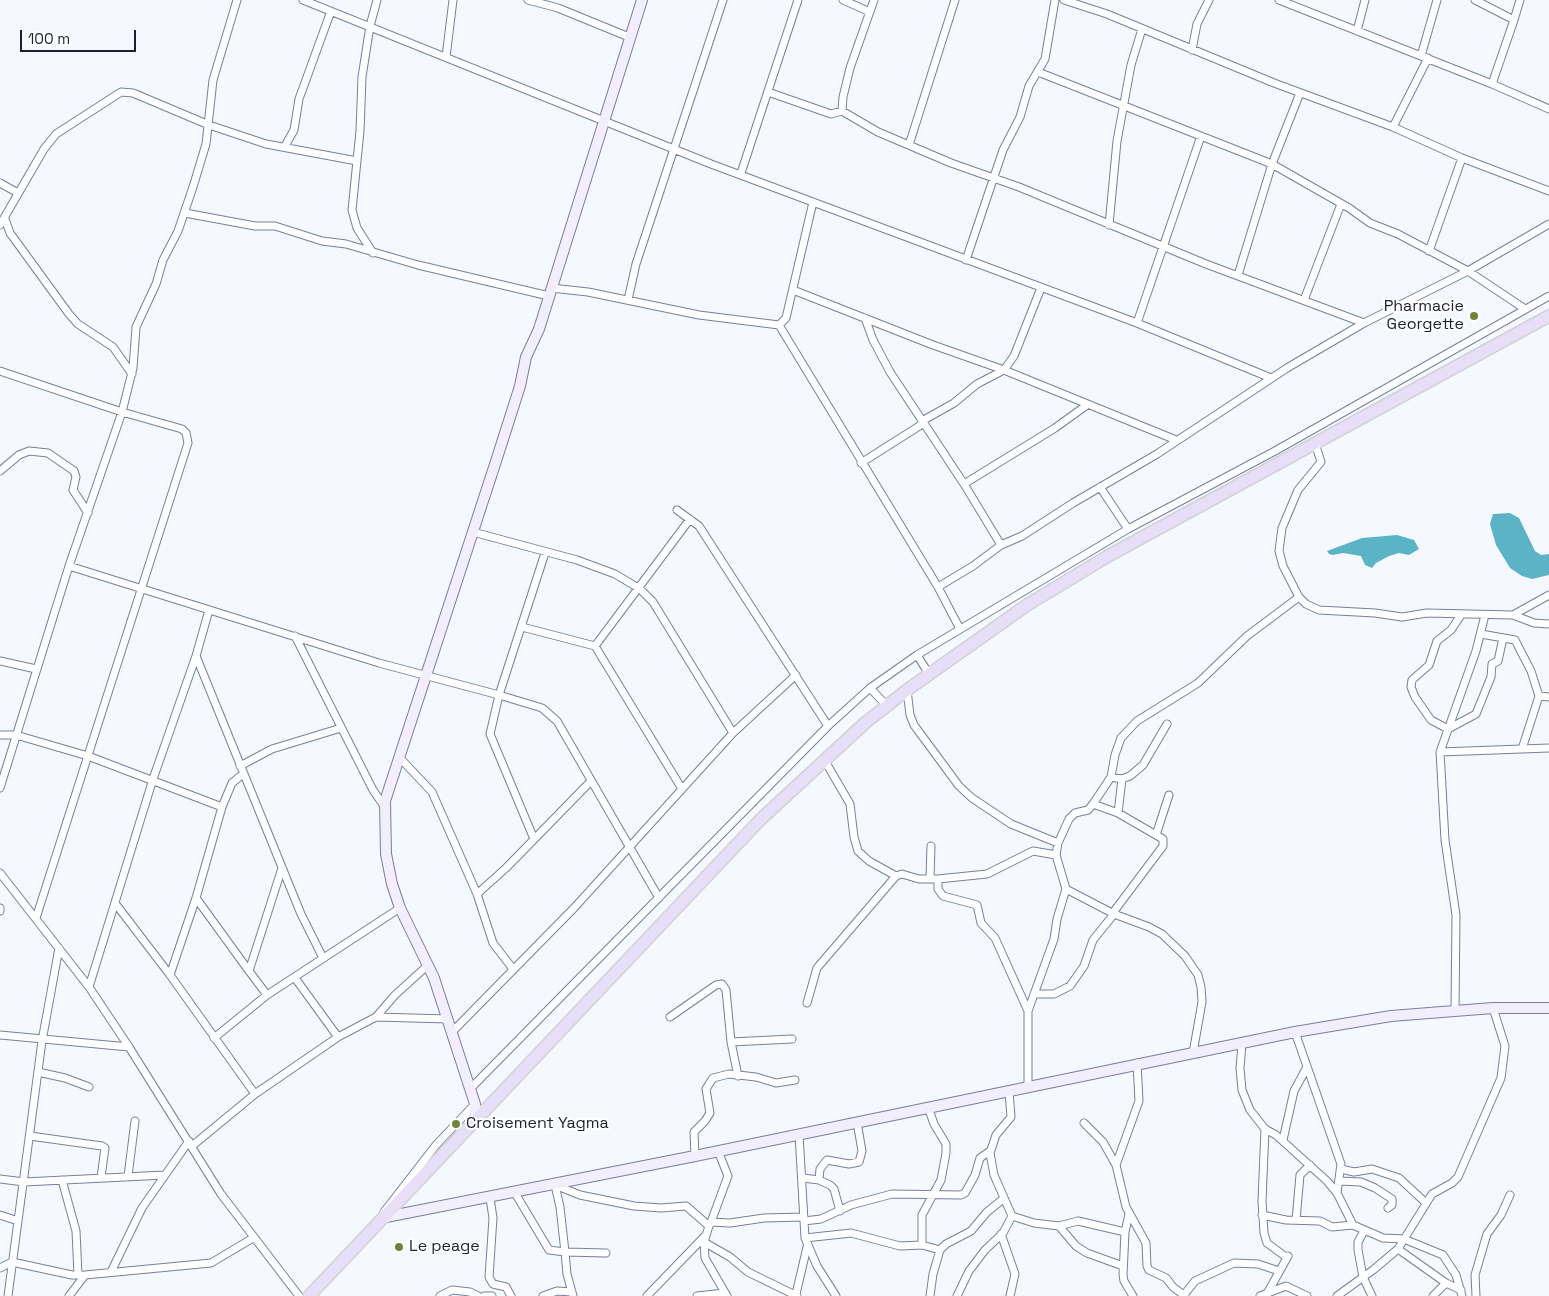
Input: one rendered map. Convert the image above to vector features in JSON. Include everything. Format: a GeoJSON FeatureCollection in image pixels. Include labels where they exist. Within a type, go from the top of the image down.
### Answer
{"type":"FeatureCollection","features":[{"type":"Feature","properties":{"kind":"main road"},"geometry":{"type":"LineString","coordinates":[[300,1296],[386,1217],[462,1132],[476,1120],[761,819],[907,690],[1027,604],[1084,570],[1169,521],[1549,316]]}},
{"type":"Feature","properties":{"kind":"street"},"geometry":{"type":"LineString","coordinates":[[0,788],[69,566],[122,412],[132,374],[136,327],[185,213],[206,144],[214,80],[237,0]]}},
{"type":"Feature","properties":{"kind":"street"},"geometry":{"type":"LineString","coordinates":[[303,0],[673,147],[711,164],[1137,323],[1271,378]]}},
{"type":"Feature","properties":{"kind":"street"},"geometry":{"type":"LineString","coordinates":[[373,253],[354,221],[352,210],[362,77],[370,26],[377,0]]}},
{"type":"Feature","properties":{"kind":"street"},"geometry":{"type":"LineString","coordinates":[[446,57],[454,0]]}},
{"type":"Feature","properties":{"kind":"street"},"geometry":{"type":"LineString","coordinates":[[528,0],[558,8],[630,37]]}},
{"type":"Feature","properties":{"kind":"street"},"geometry":{"type":"LineString","coordinates":[[558,8],[561,0]]}},
{"type":"Feature","properties":{"kind":"street"},"geometry":{"type":"LineString","coordinates":[[476,1120],[475,1104],[453,1031],[434,978],[400,908],[392,884],[386,854],[384,806],[520,386],[526,356],[538,329],[642,0]]}},
{"type":"Feature","properties":{"kind":"street"},"geometry":{"type":"LineString","coordinates":[[628,300],[636,264],[673,147],[698,79],[723,0]]}},
{"type":"Feature","properties":{"kind":"street"},"geometry":{"type":"LineString","coordinates":[[741,174],[798,0]]}},
{"type":"Feature","properties":{"kind":"street"},"geometry":{"type":"LineString","coordinates":[[843,0],[870,12]]}},
{"type":"Feature","properties":{"kind":"street"},"geometry":{"type":"LineString","coordinates":[[842,111],[843,97],[850,68],[874,0]]}},
{"type":"Feature","properties":{"kind":"street"},"geometry":{"type":"LineString","coordinates":[[909,145],[956,0]]}},
{"type":"Feature","properties":{"kind":"street"},"geometry":{"type":"LineString","coordinates":[[966,260],[1003,150],[1020,116],[1029,86],[1038,72],[1048,49],[1055,0]]}},
{"type":"Feature","properties":{"kind":"street"},"geometry":{"type":"LineString","coordinates":[[1064,0],[1142,29],[1300,93],[1393,127],[1462,158],[1549,191]]}},
{"type":"Feature","properties":{"kind":"street"},"geometry":{"type":"LineString","coordinates":[[1192,50],[1197,24],[1209,0]]}},
{"type":"Feature","properties":{"kind":"street"},"geometry":{"type":"LineString","coordinates":[[1279,0],[1492,84],[1549,109]]}},
{"type":"Feature","properties":{"kind":"street"},"geometry":{"type":"LineString","coordinates":[[1357,31],[1365,0]]}},
{"type":"Feature","properties":{"kind":"street"},"geometry":{"type":"LineString","coordinates":[[1393,127],[1425,57],[1437,0]]}},
{"type":"Feature","properties":{"kind":"street"},"geometry":{"type":"LineString","coordinates":[[1475,0],[1514,20]]}},
{"type":"Feature","properties":{"kind":"street"},"geometry":{"type":"LineString","coordinates":[[1492,84],[1520,0]]}},
{"type":"Feature","properties":{"kind":"street"},"geometry":{"type":"LineString","coordinates":[[285,146],[294,130],[300,99],[331,11]]}},
{"type":"Feature","properties":{"kind":"street"},"geometry":{"type":"LineString","coordinates":[[1109,225],[1117,141],[1131,65],[1142,29]]}},
{"type":"Feature","properties":{"kind":"street"},"geometry":{"type":"LineString","coordinates":[[1038,72],[1272,164],[1370,223],[1468,272],[1525,309]]}},
{"type":"Feature","properties":{"kind":"street"},"geometry":{"type":"LineString","coordinates":[[132,374],[113,347],[78,324],[69,314],[2,222],[44,149],[56,134],[121,92],[133,94],[209,125],[266,144],[285,146],[357,161]]}},
{"type":"Feature","properties":{"kind":"street"},"geometry":{"type":"LineString","coordinates":[[768,92],[831,114],[842,111],[878,132],[909,145],[1162,246],[1364,323]]}},
{"type":"Feature","properties":{"kind":"street"},"geometry":{"type":"LineString","coordinates":[[1238,275],[1272,164],[1300,93]]}},
{"type":"Feature","properties":{"kind":"street"},"geometry":{"type":"LineString","coordinates":[[1137,323],[1201,136]]}},
{"type":"Feature","properties":{"kind":"street"},"geometry":{"type":"LineString","coordinates":[[1429,251],[1462,158]]}},
{"type":"Feature","properties":{"kind":"street"},"geometry":{"type":"LineString","coordinates":[[0,183],[18,193]]}},
{"type":"Feature","properties":{"kind":"street"},"geometry":{"type":"LineString","coordinates":[[779,325],[786,318],[813,202]]}},
{"type":"Feature","properties":{"kind":"street"},"geometry":{"type":"LineString","coordinates":[[1304,300],[1341,204]]}},
{"type":"Feature","properties":{"kind":"street"},"geometry":{"type":"LineString","coordinates":[[185,213],[255,226],[275,226],[322,241],[346,244],[373,253],[550,292],[628,300],[699,315],[779,325]]}},
{"type":"Feature","properties":{"kind":"street"},"geometry":{"type":"LineString","coordinates":[[938,587],[973,566],[1001,545],[1022,536],[1100,488],[1271,378],[1364,323],[1468,272],[1549,224]]}},
{"type":"Feature","properties":{"kind":"street"},"geometry":{"type":"LineString","coordinates":[[861,463],[954,403],[977,384],[1004,370],[1014,356],[1041,288]]}},
{"type":"Feature","properties":{"kind":"street"},"geometry":{"type":"LineString","coordinates":[[793,290],[1004,370],[1176,440]]}},
{"type":"Feature","properties":{"kind":"street"},"geometry":{"type":"LineString","coordinates":[[470,1089],[828,726],[870,688],[960,629],[1128,530],[1275,451],[1549,296]]}},
{"type":"Feature","properties":{"kind":"street"},"geometry":{"type":"LineString","coordinates":[[865,318],[873,340],[890,372],[964,484],[1001,545]]}},
{"type":"Feature","properties":{"kind":"street"},"geometry":{"type":"LineString","coordinates":[[779,325],[938,587],[960,629]]}},
{"type":"Feature","properties":{"kind":"street"},"geometry":{"type":"LineString","coordinates":[[0,371],[182,430],[186,433],[188,443],[36,918]]}},
{"type":"Feature","properties":{"kind":"street"},"geometry":{"type":"LineString","coordinates":[[964,484],[1055,428],[1087,405]]}},
{"type":"Feature","properties":{"kind":"street"},"geometry":{"type":"LineString","coordinates":[[1315,442],[1321,462],[1298,490],[1280,536],[1280,558],[1299,598],[1319,610],[1375,613],[1402,617],[1427,614],[1513,615],[1534,623],[1549,624]]}},
{"type":"Feature","properties":{"kind":"street"},"geometry":{"type":"LineString","coordinates":[[0,471],[18,455],[29,451],[48,453],[74,471],[76,476],[73,490],[88,513]]}},
{"type":"Feature","properties":{"kind":"street"},"geometry":{"type":"LineString","coordinates":[[1100,488],[1128,530]]}},
{"type":"Feature","properties":{"kind":"street"},"geometry":{"type":"LineString","coordinates":[[677,510],[699,526],[828,726]]}},
{"type":"Feature","properties":{"kind":"street"},"geometry":{"type":"LineString","coordinates":[[595,646],[640,589],[690,518]]}},
{"type":"Feature","properties":{"kind":"street"},"geometry":{"type":"LineString","coordinates":[[473,532],[544,553],[577,560],[615,574],[640,589],[653,602],[733,733]]}},
{"type":"Feature","properties":{"kind":"street"},"geometry":{"type":"LineString","coordinates":[[534,839],[490,734],[499,694],[544,553]]}},
{"type":"Feature","properties":{"kind":"street"},"geometry":{"type":"LineString","coordinates":[[69,566],[379,663],[499,694],[549,712],[557,721],[659,898]]}},
{"type":"Feature","properties":{"kind":"street"},"geometry":{"type":"LineString","coordinates":[[1513,615],[1549,595]]}},
{"type":"Feature","properties":{"kind":"street"},"geometry":{"type":"LineString","coordinates":[[1028,1086],[1028,1011],[1054,939],[1057,919],[1066,889],[1056,855],[1058,843],[1069,819],[1076,813],[1088,810],[1093,804],[1111,777],[1115,755],[1121,738],[1137,721],[1198,683],[1247,636],[1299,598]]}},
{"type":"Feature","properties":{"kind":"street"},"geometry":{"type":"LineString","coordinates":[[88,987],[153,779],[196,656],[209,610]]}},
{"type":"Feature","properties":{"kind":"street"},"geometry":{"type":"LineString","coordinates":[[1448,729],[1431,720],[1411,687],[1412,680],[1429,665],[1439,639],[1451,630],[1461,614]]}},
{"type":"Feature","properties":{"kind":"street"},"geometry":{"type":"LineString","coordinates":[[1455,1011],[1456,915],[1443,820],[1440,752],[1485,615]]}},
{"type":"Feature","properties":{"kind":"street"},"geometry":{"type":"LineString","coordinates":[[522,626],[595,646],[682,789]]}},
{"type":"Feature","properties":{"kind":"street"},"geometry":{"type":"LineString","coordinates":[[1480,634],[1518,643],[1531,670],[1539,696],[1522,749]]}},
{"type":"Feature","properties":{"kind":"street"},"geometry":{"type":"LineString","coordinates":[[295,636],[377,798],[384,806]]}},
{"type":"Feature","properties":{"kind":"street"},"geometry":{"type":"LineString","coordinates":[[1448,729],[1476,714],[1491,677],[1492,664],[1498,661],[1503,638]]}},
{"type":"Feature","properties":{"kind":"street"},"geometry":{"type":"LineString","coordinates":[[918,655],[929,674]]}},
{"type":"Feature","properties":{"kind":"street"},"geometry":{"type":"LineString","coordinates":[[196,656],[282,868],[323,958]]}},
{"type":"Feature","properties":{"kind":"street"},"geometry":{"type":"LineString","coordinates":[[0,661],[36,669]]}},
{"type":"Feature","properties":{"kind":"street"},"geometry":{"type":"LineString","coordinates":[[453,1031],[574,908],[733,733],[796,676]]}},
{"type":"Feature","properties":{"kind":"street"},"geometry":{"type":"LineString","coordinates":[[870,688],[887,706]]}},
{"type":"Feature","properties":{"kind":"street"},"geometry":{"type":"LineString","coordinates":[[907,690],[910,715],[914,725],[959,786],[972,798],[1011,824],[1058,843]]}},
{"type":"Feature","properties":{"kind":"street"},"geometry":{"type":"LineString","coordinates":[[1539,696],[1549,696]]}},
{"type":"Feature","properties":{"kind":"street"},"geometry":{"type":"LineString","coordinates":[[1111,777],[1122,779],[1135,774],[1143,765],[1167,724]]}},
{"type":"Feature","properties":{"kind":"street"},"geometry":{"type":"LineString","coordinates":[[170,975],[196,898],[222,807],[232,783],[242,770],[272,749],[341,728]]}},
{"type":"Feature","properties":{"kind":"street"},"geometry":{"type":"LineString","coordinates":[[0,734],[16,736],[88,756],[153,779],[222,807]]}},
{"type":"Feature","properties":{"kind":"street"},"geometry":{"type":"LineString","coordinates":[[1440,752],[1549,748]]}},
{"type":"Feature","properties":{"kind":"street"},"geometry":{"type":"LineString","coordinates":[[399,756],[432,792],[477,894],[493,943],[513,969]]}},
{"type":"Feature","properties":{"kind":"street"},"geometry":{"type":"LineString","coordinates":[[825,761],[850,804],[854,837],[858,851],[869,861],[896,876]]}},
{"type":"Feature","properties":{"kind":"street"},"geometry":{"type":"LineString","coordinates":[[1118,812],[1122,779]]}},
{"type":"Feature","properties":{"kind":"street"},"geometry":{"type":"LineString","coordinates":[[477,894],[591,780]]}},
{"type":"Feature","properties":{"kind":"street"},"geometry":{"type":"LineString","coordinates":[[1156,835],[1169,795]]}},
{"type":"Feature","properties":{"kind":"street"},"geometry":{"type":"LineString","coordinates":[[1034,994],[1054,994],[1070,986],[1084,966],[1094,940],[1163,846],[1163,839],[1118,812],[1093,804]]}},
{"type":"Feature","properties":{"kind":"street"},"geometry":{"type":"LineString","coordinates":[[930,879],[931,846]]}},
{"type":"Feature","properties":{"kind":"street"},"geometry":{"type":"LineString","coordinates":[[807,1003],[817,968],[896,876],[902,874],[938,879],[987,874],[1036,850],[1056,855]]}},
{"type":"Feature","properties":{"kind":"street"},"geometry":{"type":"LineString","coordinates":[[249,971],[282,868]]}},
{"type":"Feature","properties":{"kind":"street"},"geometry":{"type":"LineString","coordinates":[[1,876],[36,918],[88,987],[130,1047],[221,1194],[253,1238],[300,1296]]}},
{"type":"Feature","properties":{"kind":"street"},"geometry":{"type":"LineString","coordinates":[[938,879],[938,889],[943,896],[977,905],[981,923],[996,938],[1028,1011]]}},
{"type":"Feature","properties":{"kind":"street"},"geometry":{"type":"LineString","coordinates":[[1066,889],[1113,914],[1149,927],[1162,934],[1185,956],[1198,975],[1202,1002],[1193,1053]]}},
{"type":"Feature","properties":{"kind":"street"},"geometry":{"type":"LineString","coordinates":[[196,898],[267,995]]}},
{"type":"Feature","properties":{"kind":"street"},"geometry":{"type":"LineString","coordinates":[[115,903],[170,975],[255,1094]]}},
{"type":"Feature","properties":{"kind":"street"},"geometry":{"type":"LineString","coordinates":[[214,1038],[267,995],[400,908]]}},
{"type":"Feature","properties":{"kind":"street"},"geometry":{"type":"LineString","coordinates":[[8,1296],[42,1040],[59,948]]}},
{"type":"Feature","properties":{"kind":"street"},"geometry":{"type":"LineString","coordinates":[[111,1272],[142,1208],[190,1143],[255,1094],[338,1037],[376,1017],[395,995],[427,966]]}},
{"type":"Feature","properties":{"kind":"street"},"geometry":{"type":"LineString","coordinates":[[294,978],[338,1037]]}},
{"type":"Feature","properties":{"kind":"street"},"geometry":{"type":"LineString","coordinates":[[670,1017],[716,985],[722,984],[726,990],[731,1042],[738,1076]]}},
{"type":"Feature","properties":{"kind":"street"},"geometry":{"type":"LineString","coordinates":[[1337,1296],[1398,1249],[1436,1190],[1452,1183],[1458,1177],[1501,1078],[1505,1046],[1494,1008]]}},
{"type":"Feature","properties":{"kind":"street"},"geometry":{"type":"LineString","coordinates":[[475,1104],[436,1145],[387,1206],[383,1214],[386,1217],[718,1152],[1137,1063],[1242,1044],[1295,1032],[1392,1016],[1494,1008],[1549,1008]]}},
{"type":"Feature","properties":{"kind":"street"},"geometry":{"type":"LineString","coordinates":[[376,1017],[448,1020]]}},
{"type":"Feature","properties":{"kind":"street"},"geometry":{"type":"LineString","coordinates":[[1295,1032],[1336,1149],[1341,1170],[1337,1193]]}},
{"type":"Feature","properties":{"kind":"street"},"geometry":{"type":"LineString","coordinates":[[0,1035],[130,1047]]}},
{"type":"Feature","properties":{"kind":"street"},"geometry":{"type":"LineString","coordinates":[[731,1042],[792,1039]]}},
{"type":"Feature","properties":{"kind":"street"},"geometry":{"type":"LineString","coordinates":[[1242,1044],[1240,1068],[1242,1090],[1250,1110],[1265,1129],[1282,1140],[1337,1193],[1353,1225]]}},
{"type":"Feature","properties":{"kind":"street"},"geometry":{"type":"LineString","coordinates":[[1116,1165],[1139,1102],[1137,1063]]}},
{"type":"Feature","properties":{"kind":"street"},"geometry":{"type":"LineString","coordinates":[[1282,1140],[1294,1091],[1307,1068]]}},
{"type":"Feature","properties":{"kind":"street"},"geometry":{"type":"LineString","coordinates":[[38,1072],[65,1078],[89,1087]]}},
{"type":"Feature","properties":{"kind":"street"},"geometry":{"type":"LineString","coordinates":[[695,1156],[694,1132],[710,1113],[706,1089],[713,1078],[722,1074],[745,1075],[776,1083],[795,1080]]}},
{"type":"Feature","properties":{"kind":"street"},"geometry":{"type":"LineString","coordinates":[[555,1185],[580,1195],[634,1206],[661,1208],[686,1206],[710,1224],[764,1218],[815,1221],[851,1205],[892,1194],[965,1193],[975,1175],[980,1158],[990,1151],[1001,1127],[1012,1117],[1008,1091]]}},
{"type":"Feature","properties":{"kind":"street"},"geometry":{"type":"LineString","coordinates":[[922,1246],[922,1215],[941,1180],[946,1144],[934,1124],[928,1107]]}},
{"type":"Feature","properties":{"kind":"street"},"geometry":{"type":"LineString","coordinates":[[128,1176],[135,1121]]}},
{"type":"Feature","properties":{"kind":"street"},"geometry":{"type":"LineString","coordinates":[[819,1180],[820,1170],[827,1160],[849,1164],[859,1162],[862,1151],[857,1122]]}},
{"type":"Feature","properties":{"kind":"street"},"geometry":{"type":"LineString","coordinates":[[1084,1123],[1103,1142],[1116,1165],[1129,1214],[1146,1243],[1147,1266],[1166,1278],[1173,1287],[1185,1296],[1196,1282],[1234,1263],[1253,1263],[1279,1271]]}},
{"type":"Feature","properties":{"kind":"street"},"geometry":{"type":"LineString","coordinates":[[1265,1129],[1262,1215],[1267,1244],[1288,1256],[1268,1292]]}},
{"type":"Feature","properties":{"kind":"street"},"geometry":{"type":"LineString","coordinates":[[799,1134],[807,1247],[836,1296]]}},
{"type":"Feature","properties":{"kind":"street"},"geometry":{"type":"LineString","coordinates":[[30,1136],[102,1146],[105,1148],[101,1177]]}},
{"type":"Feature","properties":{"kind":"street"},"geometry":{"type":"LineString","coordinates":[[990,1151],[992,1169],[1003,1199],[1012,1216],[1034,1223],[1059,1226],[1078,1221],[1125,1232]]}},
{"type":"Feature","properties":{"kind":"street"},"geometry":{"type":"LineString","coordinates":[[697,1296],[726,1294],[706,1258],[705,1239],[728,1176],[718,1152]]}},
{"type":"Feature","properties":{"kind":"street"},"geometry":{"type":"LineString","coordinates":[[1296,1220],[1300,1175],[1310,1165]]}},
{"type":"Feature","properties":{"kind":"street"},"geometry":{"type":"LineString","coordinates":[[1341,1170],[1354,1172],[1372,1169],[1398,1178],[1426,1203]]}},
{"type":"Feature","properties":{"kind":"street"},"geometry":{"type":"LineString","coordinates":[[0,1179],[24,1182],[165,1175]]}},
{"type":"Feature","properties":{"kind":"street"},"geometry":{"type":"LineString","coordinates":[[803,1178],[826,1182],[834,1190],[840,1211]]}},
{"type":"Feature","properties":{"kind":"street"},"geometry":{"type":"LineString","coordinates":[[62,1180],[76,1230],[82,1275],[69,1296]]}},
{"type":"Feature","properties":{"kind":"street"},"geometry":{"type":"LineString","coordinates":[[1339,1181],[1362,1182],[1375,1188],[1393,1201],[1388,1208]]}},
{"type":"Feature","properties":{"kind":"street"},"geometry":{"type":"LineString","coordinates":[[543,1296],[557,1291],[572,1294],[567,1274],[560,1207],[555,1185]]}},
{"type":"Feature","properties":{"kind":"street"},"geometry":{"type":"LineString","coordinates":[[515,1193],[549,1250],[606,1253]]}},
{"type":"Feature","properties":{"kind":"street"},"geometry":{"type":"LineString","coordinates":[[1476,1296],[1475,1274],[1487,1234],[1501,1215],[1510,1196]]}},
{"type":"Feature","properties":{"kind":"street"},"geometry":{"type":"LineString","coordinates":[[490,1198],[493,1218],[489,1277],[493,1284],[506,1287],[511,1296]]}},
{"type":"Feature","properties":{"kind":"street"},"geometry":{"type":"LineString","coordinates":[[930,1296],[933,1274],[940,1250],[946,1244],[971,1231],[987,1212],[1003,1199]]}},
{"type":"Feature","properties":{"kind":"street"},"geometry":{"type":"LineString","coordinates":[[1129,1214],[1125,1232],[1123,1266],[1124,1281],[1132,1296]]}},
{"type":"Feature","properties":{"kind":"street"},"geometry":{"type":"LineString","coordinates":[[0,1215],[18,1221]]}},
{"type":"Feature","properties":{"kind":"street"},"geometry":{"type":"LineString","coordinates":[[1262,1215],[1296,1220],[1320,1220],[1332,1227],[1353,1225],[1383,1238],[1404,1239],[1443,1255],[1456,1275],[1462,1293]]}},
{"type":"Feature","properties":{"kind":"street"},"geometry":{"type":"LineString","coordinates":[[957,1296],[970,1271],[985,1250],[1001,1234],[1012,1216]]}},
{"type":"Feature","properties":{"kind":"street"},"geometry":{"type":"LineString","coordinates":[[1059,1226],[1076,1246],[1087,1253],[1123,1266]]}},
{"type":"Feature","properties":{"kind":"street"},"geometry":{"type":"LineString","coordinates":[[1364,1231],[1358,1242],[1363,1277],[1372,1296]]}},
{"type":"Feature","properties":{"kind":"street"},"geometry":{"type":"LineString","coordinates":[[805,1238],[851,1233],[900,1246],[922,1246],[940,1250]]}},
{"type":"Feature","properties":{"kind":"street"},"geometry":{"type":"LineString","coordinates":[[1001,1234],[1015,1274],[1010,1296]]}},
{"type":"Feature","properties":{"kind":"street"},"geometry":{"type":"LineString","coordinates":[[0,1268],[12,1262],[82,1275],[211,1263],[253,1238]]}},
{"type":"Feature","properties":{"kind":"street"},"geometry":{"type":"LineString","coordinates":[[705,1239],[748,1272],[796,1295],[807,1247]]}},
{"type":"Feature","properties":{"kind":"street"},"geometry":{"type":"LineString","coordinates":[[648,1296],[705,1239]]}},
{"type":"Feature","properties":{"kind":"street"},"geometry":{"type":"LineString","coordinates":[[1398,1249],[1462,1293]]}},
{"type":"Feature","properties":{"kind":"street"},"geometry":{"type":"LineString","coordinates":[[1433,1296],[1446,1283]]}},
{"type":"Feature","properties":{"kind":"street"},"geometry":{"type":"LineString","coordinates":[[1260,1296],[1286,1286],[1307,1296]]}},
{"type":"Feature","properties":{"kind":"street"},"geometry":{"type":"LineString","coordinates":[[1170,1296],[1173,1287]]}},
{"type":"Feature","properties":{"kind":"street"},"geometry":{"type":"LineString","coordinates":[[440,1296],[452,1290],[470,1292],[478,1296]]}},
{"type":"Feature","properties":{"kind":"street"},"geometry":{"type":"LineString","coordinates":[[484,1296],[492,1296]]}},
{"type":"Feature","properties":{"kind":"water"},"geometry":{"type":"Polygon","coordinates":[[[1510,513],[1519,518],[1535,551],[1541,555],[1549,554],[1549,575],[1532,579],[1522,576],[1510,568],[1496,545],[1490,524],[1493,514],[1510,513]]]}},
{"type":"Feature","properties":{"kind":"water"},"geometry":{"type":"Polygon","coordinates":[[[1397,535],[1414,540],[1419,549],[1409,555],[1399,553],[1389,556],[1376,563],[1372,568],[1365,565],[1361,556],[1343,553],[1333,555],[1327,551],[1362,538],[1397,535]]]}},
{"type":"Feature","properties":{"kind":"place","name":"Pharmacie Georgette"},"geometry":{"type":"Point","coordinates":[1474,316]}},
{"type":"Feature","properties":{"kind":"place","name":"Croisement Yagma"},"geometry":{"type":"Point","coordinates":[456,1124]}},
{"type":"Feature","properties":{"kind":"place","name":"Le peage"},"geometry":{"type":"Point","coordinates":[399,1247]}}]}
